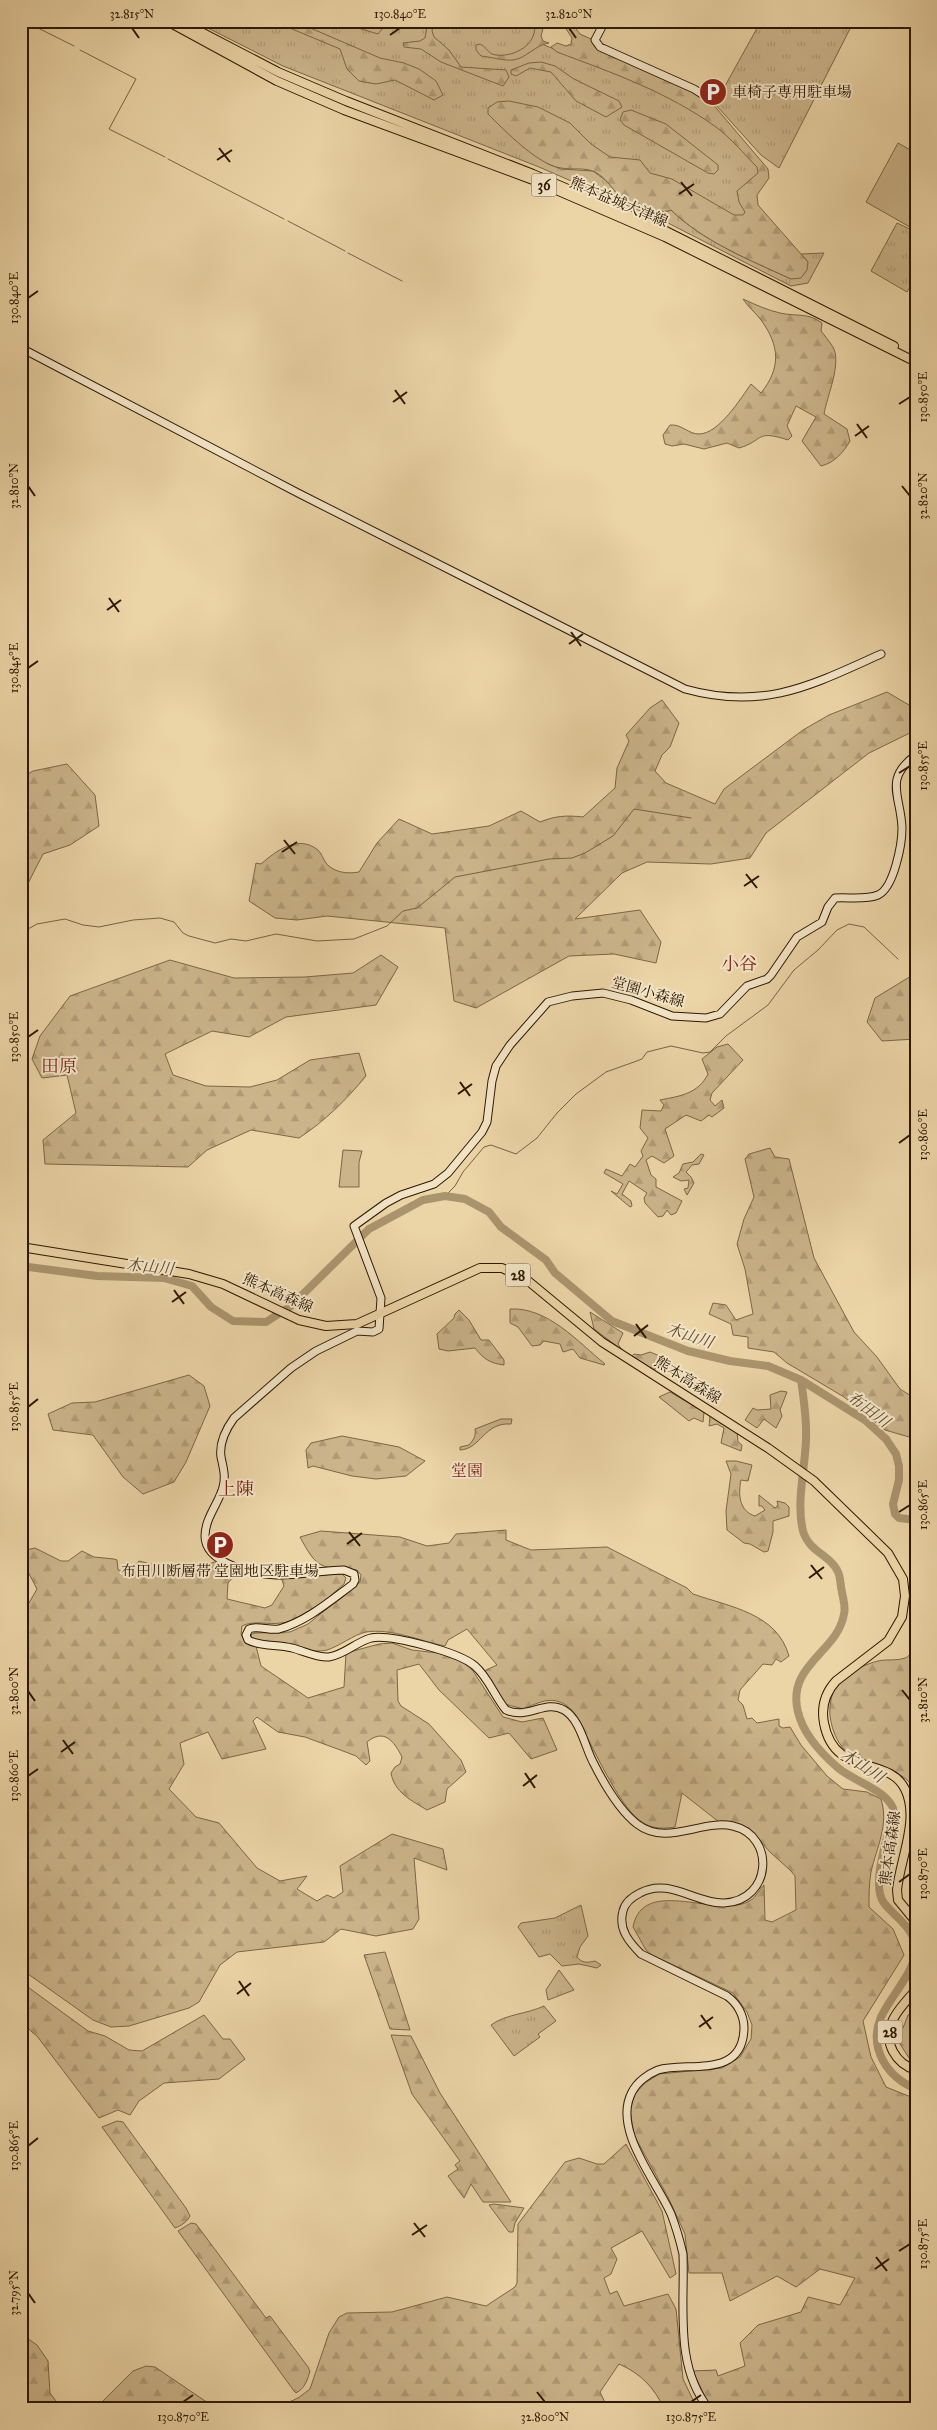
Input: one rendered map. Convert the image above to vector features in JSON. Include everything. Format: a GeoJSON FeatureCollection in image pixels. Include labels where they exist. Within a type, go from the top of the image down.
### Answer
{"type":"FeatureCollection","features":[{"type":"Feature","properties":{"kind":"main road","name":"熊本益城大津線"},"geometry":{"type":"LineString","coordinates":[[167,21],[277,81],[344,110],[533,180],[665,237],[916,362]]}},
{"type":"Feature","properties":{"kind":"main road","name":"熊本益城大津線"},"geometry":{"type":"LineString","coordinates":[[180,21],[278,72],[346,101],[533,174],[664,230],[916,357]]}},
{"type":"Feature","properties":{"kind":"main road","name":"熊本高森線"},"geometry":{"type":"LineString","coordinates":[[21,1247],[190,1274],[223,1284],[299,1320],[315,1325],[336,1326],[357,1324],[480,1268],[502,1268],[514,1272],[527,1280],[602,1342],[749,1434],[812,1479],[888,1553],[903,1579],[905,1608],[892,1637],[829,1689],[823,1716],[829,1741],[842,1755],[891,1776],[904,1786],[910,1801],[910,1823],[897,1890],[898,1900],[916,1922]]}},
{"type":"Feature","properties":{"kind":"main road","name":"28"},"geometry":{"type":"LineString","coordinates":[[916,1990],[892,2021],[890,2038],[895,2056],[902,2064],[916,2070]]}},
{"type":"Feature","properties":{"kind":"street"},"geometry":{"type":"LineString","coordinates":[[605,21],[595,40],[595,43],[600,47],[694,89],[705,96]]}},
{"type":"Feature","properties":{"kind":"street"},"geometry":{"type":"LineString","coordinates":[[21,348],[298,493],[685,689],[700,693],[730,696],[773,696],[813,684],[881,654]]}},
{"type":"Feature","properties":{"kind":"street","name":"堂園小森線"},"geometry":{"type":"LineString","coordinates":[[380,1313],[381,1298],[354,1226],[401,1195],[442,1179],[482,1132],[487,1122],[492,1081],[496,1066],[510,1045],[548,1002],[572,996],[603,993],[631,1000],[672,1016],[688,1018],[716,1016],[744,988],[767,979],[772,975],[797,937],[822,922],[828,907],[835,898],[871,897],[883,892],[890,883],[900,848],[902,827],[895,795],[896,777],[901,768],[916,755]]}},
{"type":"Feature","properties":{"kind":"street"},"geometry":{"type":"LineString","coordinates":[[380,1313],[379,1329],[373,1332],[357,1331],[316,1350],[290,1368],[234,1418],[227,1427],[222,1444],[223,1488],[207,1522],[205,1538],[209,1550],[221,1561],[252,1570],[276,1575],[344,1570],[354,1574],[356,1580],[353,1584],[306,1618],[278,1629],[253,1627],[248,1630],[246,1635],[248,1640],[254,1643],[291,1647],[327,1657],[336,1655],[361,1641],[388,1637],[420,1646],[432,1646],[447,1652],[475,1666],[506,1710],[522,1714],[554,1706],[567,1712],[574,1720],[593,1763],[614,1798],[637,1824],[648,1830],[666,1834],[722,1825],[734,1826],[747,1834],[758,1846],[762,1859],[763,1875],[755,1888],[745,1898],[722,1903],[669,1889],[647,1888],[628,1901],[621,1918],[623,1932],[641,1954],[726,1996],[737,2006],[744,2024],[742,2039],[735,2052],[728,2059],[707,2067],[658,2070],[639,2082],[628,2102],[626,2114],[634,2143],[671,2215],[680,2242],[683,2254],[686,2357],[692,2380],[709,2409]]}},
{"type":"Feature","properties":{"kind":"green space"},"geometry":{"type":"Polygon","coordinates":[[[194,21],[544,21],[537,42],[603,69],[696,102],[764,172],[756,183],[753,220],[736,226],[498,124],[548,164],[561,169],[593,171],[609,183],[620,198],[666,212],[671,210],[698,232],[713,241],[791,279],[808,262],[801,254],[824,253],[808,283],[791,286],[668,223],[539,167],[283,66],[194,21]]]}},
{"type":"Feature","properties":{"kind":"green space"},"geometry":{"type":"Polygon","coordinates":[[[273,21],[294,21],[380,58],[404,63],[419,69],[436,81],[443,95],[434,100],[395,80],[376,84],[359,81],[347,69],[340,49],[273,21]]]}},
{"type":"Feature","properties":{"kind":"green space"},"geometry":{"type":"Polygon","coordinates":[[[350,21],[379,21],[382,29],[378,34],[358,28],[350,21]]]}},
{"type":"Feature","properties":{"kind":"green space"},"geometry":{"type":"Polygon","coordinates":[[[428,21],[434,21],[432,31],[434,37],[449,50],[461,67],[506,70],[509,77],[503,86],[441,62],[421,49],[404,47],[403,43],[420,41],[425,38],[428,21]]]}},
{"type":"Feature","properties":{"kind":"green space"},"geometry":{"type":"Polygon","coordinates":[[[534,21],[545,21],[541,36],[543,41],[549,43],[539,46],[523,57],[513,60],[481,56],[476,50],[476,45],[480,44],[492,54],[504,55],[518,51],[532,39],[535,30],[534,21]]]}},
{"type":"Feature","properties":{"kind":"green space"},"geometry":{"type":"Polygon","coordinates":[[[561,21],[570,21],[580,34],[700,89],[768,169],[769,178],[757,195],[758,205],[808,262],[807,270],[801,278],[791,279],[728,249],[698,232],[671,210],[658,212],[630,205],[595,172],[561,168],[542,161],[522,146],[488,114],[488,108],[497,102],[509,101],[538,107],[570,123],[591,144],[610,157],[640,160],[650,173],[672,179],[734,215],[743,215],[745,212],[739,202],[737,191],[758,173],[757,167],[722,131],[678,103],[639,84],[557,52],[551,47],[557,43],[566,46],[571,44],[572,38],[561,21]]]}},
{"type":"Feature","properties":{"kind":"green space"},"geometry":{"type":"Polygon","coordinates":[[[761,21],[854,21],[779,168],[761,155],[715,104],[761,21]]]}},
{"type":"Feature","properties":{"kind":"green space"},"geometry":{"type":"Polygon","coordinates":[[[541,62],[555,66],[574,79],[619,101],[622,107],[606,117],[576,101],[551,72],[530,68],[516,76],[511,74],[511,70],[529,63],[541,62]]]}},
{"type":"Feature","properties":{"kind":"green space"},"geometry":{"type":"Polygon","coordinates":[[[631,110],[666,124],[718,165],[718,170],[714,174],[708,173],[624,125],[620,120],[623,112],[631,110]]]}},
{"type":"Feature","properties":{"kind":"green space"},"geometry":{"type":"Polygon","coordinates":[[[898,143],[916,153],[916,217],[910,227],[866,202],[898,143]]]}},
{"type":"Feature","properties":{"kind":"green space"},"geometry":{"type":"Polygon","coordinates":[[[897,223],[916,232],[916,278],[907,292],[871,271],[897,223]]]}},
{"type":"Feature","properties":{"kind":"green space"},"geometry":{"type":"Polygon","coordinates":[[[743,299],[786,314],[812,317],[822,323],[821,331],[833,347],[836,362],[824,414],[847,429],[850,441],[830,463],[821,466],[802,441],[816,417],[796,406],[787,426],[792,436],[788,440],[765,436],[739,448],[727,443],[704,449],[684,444],[672,446],[665,444],[663,435],[670,425],[678,426],[695,434],[707,432],[722,422],[751,384],[761,393],[768,384],[775,366],[775,348],[759,317],[743,299]]]}},
{"type":"Feature","properties":{"kind":"green space"},"geometry":{"type":"Polygon","coordinates":[[[887,692],[909,705],[916,704],[916,730],[869,753],[766,833],[750,858],[711,864],[647,862],[622,873],[575,919],[640,910],[661,942],[656,963],[614,954],[569,956],[476,1008],[454,1001],[445,928],[327,916],[297,920],[275,918],[249,901],[256,863],[261,864],[273,854],[295,844],[310,845],[318,850],[326,863],[333,869],[346,873],[355,873],[359,872],[377,843],[399,819],[432,834],[489,826],[521,811],[540,822],[561,816],[583,817],[615,788],[617,768],[629,741],[626,735],[650,708],[662,700],[679,723],[670,747],[662,755],[655,771],[666,783],[715,804],[724,789],[803,730],[829,715],[887,692]]]}},
{"type":"Feature","properties":{"kind":"green space"},"geometry":{"type":"Polygon","coordinates":[[[67,764],[95,795],[99,826],[70,845],[43,854],[21,897],[21,778],[33,771],[67,764]]]}},
{"type":"Feature","properties":{"kind":"green space"},"geometry":{"type":"Polygon","coordinates":[[[381,955],[398,967],[376,1005],[286,1017],[249,1037],[212,1031],[165,1054],[173,1075],[206,1086],[250,1087],[277,1080],[310,1060],[359,1053],[366,1076],[335,1110],[299,1138],[251,1130],[207,1150],[188,1167],[45,1164],[43,1140],[76,1113],[67,1075],[42,1078],[32,1059],[40,1036],[70,996],[170,960],[234,978],[305,977],[353,973],[381,955]]]}},
{"type":"Feature","properties":{"kind":"green space"},"geometry":{"type":"Polygon","coordinates":[[[916,973],[916,1039],[882,1041],[867,1022],[875,998],[916,973]]]}},
{"type":"Feature","properties":{"kind":"green space"},"geometry":{"type":"Polygon","coordinates":[[[728,1044],[743,1060],[712,1093],[710,1100],[715,1106],[722,1100],[724,1108],[712,1117],[709,1115],[701,1121],[686,1115],[665,1129],[674,1156],[664,1163],[652,1156],[646,1160],[651,1175],[656,1179],[656,1187],[682,1201],[676,1213],[671,1215],[667,1210],[663,1216],[658,1217],[645,1203],[644,1198],[647,1193],[629,1181],[622,1194],[631,1201],[632,1206],[630,1207],[611,1191],[617,1194],[623,1184],[604,1173],[606,1169],[622,1176],[630,1164],[635,1167],[643,1156],[641,1151],[648,1138],[640,1128],[642,1110],[661,1111],[664,1105],[660,1100],[694,1090],[704,1081],[708,1074],[702,1059],[717,1047],[728,1044]]]}},
{"type":"Feature","properties":{"kind":"green space"},"geometry":{"type":"Polygon","coordinates":[[[770,1148],[775,1157],[789,1159],[814,1258],[854,1332],[877,1357],[900,1389],[916,1399],[916,1439],[885,1430],[844,1397],[787,1363],[774,1352],[748,1348],[748,1337],[733,1335],[731,1324],[709,1314],[713,1303],[726,1305],[736,1320],[753,1314],[745,1269],[737,1244],[744,1219],[754,1197],[745,1159],[749,1154],[770,1148]]]}},
{"type":"Feature","properties":{"kind":"green space"},"geometry":{"type":"Polygon","coordinates":[[[343,1150],[362,1151],[359,1162],[359,1187],[339,1187],[343,1150]]]}},
{"type":"Feature","properties":{"kind":"green space"},"geometry":{"type":"Polygon","coordinates":[[[701,1154],[704,1155],[699,1164],[692,1165],[686,1172],[694,1183],[687,1195],[684,1189],[688,1188],[689,1180],[681,1181],[673,1177],[679,1173],[683,1164],[693,1162],[701,1154]]]}},
{"type":"Feature","properties":{"kind":"green space"},"geometry":{"type":"Polygon","coordinates":[[[510,1309],[524,1310],[550,1320],[573,1336],[605,1364],[580,1358],[573,1349],[563,1352],[560,1344],[544,1341],[540,1345],[532,1346],[518,1327],[510,1323],[510,1309]]]}},
{"type":"Feature","properties":{"kind":"green space"},"geometry":{"type":"Polygon","coordinates":[[[459,1310],[469,1320],[481,1340],[489,1340],[504,1360],[504,1365],[487,1360],[475,1348],[448,1351],[439,1349],[437,1334],[454,1318],[459,1310]]]}},
{"type":"Feature","properties":{"kind":"green space"},"geometry":{"type":"Polygon","coordinates":[[[590,1312],[623,1333],[618,1344],[622,1350],[594,1329],[590,1312]]]}},
{"type":"Feature","properties":{"kind":"green space"},"geometry":{"type":"Polygon","coordinates":[[[650,1352],[672,1361],[653,1370],[632,1356],[634,1354],[641,1355],[650,1352]]]}},
{"type":"Feature","properties":{"kind":"green space"},"geometry":{"type":"Polygon","coordinates":[[[189,1375],[204,1386],[210,1406],[186,1462],[174,1482],[143,1494],[123,1477],[93,1435],[53,1430],[48,1414],[72,1403],[95,1402],[189,1375]]]}},
{"type":"Feature","properties":{"kind":"green space"},"geometry":{"type":"Polygon","coordinates":[[[781,1391],[787,1392],[780,1410],[782,1416],[776,1428],[764,1419],[757,1428],[745,1420],[753,1408],[757,1410],[771,1409],[770,1395],[781,1391]]]}},
{"type":"Feature","properties":{"kind":"green space"},"geometry":{"type":"Polygon","coordinates":[[[670,1392],[704,1412],[703,1422],[694,1418],[689,1421],[659,1397],[670,1392]]]}},
{"type":"Feature","properties":{"kind":"green space"},"geometry":{"type":"Polygon","coordinates":[[[710,1416],[737,1431],[738,1442],[742,1445],[741,1451],[721,1443],[724,1428],[717,1424],[709,1426],[710,1416]]]}},
{"type":"Feature","properties":{"kind":"green space"},"geometry":{"type":"Polygon","coordinates":[[[501,1419],[512,1419],[511,1424],[495,1427],[467,1449],[460,1450],[460,1447],[469,1445],[472,1441],[475,1436],[475,1429],[501,1419]]]}},
{"type":"Feature","properties":{"kind":"green space"},"geometry":{"type":"Polygon","coordinates":[[[342,1436],[399,1447],[425,1461],[406,1476],[376,1479],[352,1476],[313,1466],[308,1468],[306,1450],[311,1443],[342,1436]]]}},
{"type":"Feature","properties":{"kind":"green space"},"geometry":{"type":"Polygon","coordinates":[[[726,1461],[736,1461],[752,1465],[748,1481],[741,1480],[740,1491],[743,1506],[750,1514],[755,1516],[765,1510],[762,1506],[759,1506],[759,1495],[775,1508],[778,1505],[777,1501],[785,1503],[789,1507],[789,1516],[773,1521],[773,1532],[768,1551],[764,1552],[750,1544],[744,1543],[727,1530],[726,1511],[731,1474],[726,1461]]]}},
{"type":"Feature","properties":{"kind":"green space"},"geometry":{"type":"Polygon","coordinates":[[[506,1530],[506,1540],[531,1550],[607,1547],[687,1588],[693,1594],[736,1608],[763,1621],[774,1630],[783,1642],[789,1656],[781,1662],[776,1659],[772,1665],[763,1664],[740,1690],[738,1700],[743,1705],[747,1719],[752,1718],[757,1723],[779,1719],[779,1726],[783,1728],[790,1727],[801,1745],[827,1776],[843,1789],[867,1792],[881,1799],[884,1818],[883,1827],[871,1872],[869,1907],[893,1929],[904,1955],[863,2021],[871,2057],[886,2087],[916,2099],[916,2409],[715,2409],[706,2399],[693,2371],[716,2370],[718,2376],[745,2366],[740,2343],[758,2325],[801,2312],[808,2297],[840,2305],[855,2278],[820,2269],[796,2287],[777,2276],[730,2301],[722,2273],[689,2273],[685,2234],[668,2197],[634,2135],[630,2110],[635,2094],[645,2083],[659,2074],[722,2068],[740,2057],[751,2039],[752,2025],[747,2012],[733,1993],[652,1955],[646,1950],[633,1927],[640,1911],[651,1903],[667,1901],[721,1906],[737,1905],[753,1899],[764,1885],[765,1920],[772,1922],[796,1910],[795,1876],[791,1871],[751,1831],[739,1825],[719,1822],[682,1793],[675,1827],[658,1828],[642,1822],[634,1816],[618,1795],[573,1711],[565,1704],[551,1700],[524,1709],[504,1704],[484,1671],[497,1665],[467,1629],[448,1640],[445,1646],[395,1633],[376,1631],[361,1633],[332,1648],[321,1651],[289,1648],[252,1638],[251,1635],[254,1633],[290,1632],[308,1624],[360,1582],[361,1575],[357,1570],[328,1567],[316,1562],[300,1537],[321,1531],[400,1537],[427,1546],[449,1543],[456,1534],[506,1530]]]}},
{"type":"Feature","properties":{"kind":"green space"},"geometry":{"type":"Polygon","coordinates":[[[35,1548],[61,1561],[68,1561],[82,1551],[94,1557],[114,1559],[117,1560],[118,1570],[134,1573],[134,1566],[139,1561],[167,1568],[174,1566],[202,1567],[214,1562],[240,1569],[228,1583],[227,1599],[265,1608],[272,1605],[284,1586],[281,1577],[342,1574],[346,1578],[344,1584],[307,1614],[281,1623],[251,1623],[242,1626],[241,1635],[247,1642],[256,1646],[261,1666],[308,1698],[344,1687],[346,1653],[379,1644],[392,1643],[412,1650],[438,1653],[463,1662],[473,1671],[503,1717],[522,1722],[543,1718],[557,1750],[531,1759],[509,1733],[489,1738],[439,1690],[419,1664],[397,1670],[398,1701],[401,1706],[429,1724],[461,1760],[466,1772],[447,1789],[445,1802],[427,1810],[404,1795],[396,1786],[391,1773],[400,1764],[402,1757],[396,1746],[383,1736],[373,1738],[367,1742],[370,1761],[366,1765],[356,1756],[343,1751],[305,1737],[278,1732],[257,1717],[253,1721],[266,1749],[222,1759],[208,1732],[180,1743],[184,1764],[169,1789],[196,1817],[219,1823],[257,1868],[280,1881],[307,1876],[297,1889],[317,1901],[327,1895],[334,1898],[343,1892],[340,1866],[392,1834],[443,1849],[447,1870],[414,1858],[419,1919],[413,1929],[376,1936],[341,1929],[324,1942],[237,1952],[220,1965],[199,2002],[189,2008],[129,2026],[111,2027],[93,2020],[21,1969],[21,1608],[29,1603],[37,1589],[25,1566],[22,1551],[35,1548]]]}},
{"type":"Feature","properties":{"kind":"green space"},"geometry":{"type":"Polygon","coordinates":[[[916,1648],[916,1791],[906,1779],[895,1772],[868,1763],[844,1749],[835,1736],[830,1711],[835,1688],[849,1674],[873,1662],[905,1658],[916,1648]]]}},
{"type":"Feature","properties":{"kind":"green space"},"geometry":{"type":"Polygon","coordinates":[[[581,1905],[588,1936],[580,1947],[577,1957],[587,1962],[595,1961],[601,1965],[597,1968],[579,1964],[562,1966],[550,1954],[539,1957],[518,1927],[521,1923],[555,1918],[581,1905]]]}},
{"type":"Feature","properties":{"kind":"green space"},"geometry":{"type":"Polygon","coordinates":[[[385,1952],[410,2030],[390,2029],[364,1955],[385,1952]]]}},
{"type":"Feature","properties":{"kind":"green space"},"geometry":{"type":"Polygon","coordinates":[[[559,1970],[574,1990],[548,2000],[546,1990],[559,1970]]]}},
{"type":"Feature","properties":{"kind":"green space"},"geometry":{"type":"Polygon","coordinates":[[[21,1982],[88,2031],[105,2036],[129,2050],[142,2051],[204,2015],[223,2039],[230,2039],[245,2059],[219,2079],[164,2083],[139,2101],[130,2115],[118,2110],[99,2118],[37,2036],[25,2024],[20,2006],[21,1982]]]}},
{"type":"Feature","properties":{"kind":"green space"},"geometry":{"type":"Polygon","coordinates":[[[544,2006],[556,2021],[538,2034],[540,2037],[514,2056],[491,2025],[497,2021],[544,2006]]]}},
{"type":"Feature","properties":{"kind":"green space"},"geometry":{"type":"Polygon","coordinates":[[[916,2010],[916,2065],[913,2064],[898,2041],[908,2015],[916,2010]]]}},
{"type":"Feature","properties":{"kind":"green space"},"geometry":{"type":"Polygon","coordinates":[[[391,2035],[411,2036],[440,2093],[511,2202],[483,2202],[471,2184],[464,2198],[448,2176],[458,2169],[455,2165],[460,2161],[412,2094],[391,2035]]]}},
{"type":"Feature","properties":{"kind":"green space"},"geometry":{"type":"Polygon","coordinates":[[[117,2121],[123,2122],[186,2208],[190,2216],[182,2225],[175,2228],[102,2127],[117,2121]]]}},
{"type":"Feature","properties":{"kind":"green space"},"geometry":{"type":"Polygon","coordinates":[[[626,2144],[662,2211],[676,2274],[670,2278],[642,2231],[611,2248],[617,2259],[611,2274],[604,2278],[610,2294],[617,2291],[624,2306],[668,2294],[676,2309],[683,2379],[694,2402],[664,2409],[656,2394],[646,2382],[634,2372],[619,2364],[600,2392],[608,2409],[274,2409],[298,2398],[310,2389],[329,2333],[339,2317],[347,2313],[392,2312],[447,2297],[486,2306],[515,2287],[517,2283],[518,2224],[565,2162],[579,2158],[597,2164],[604,2164],[626,2144]]]}},
{"type":"Feature","properties":{"kind":"green space"},"geometry":{"type":"Polygon","coordinates":[[[489,2205],[524,2208],[515,2223],[513,2232],[509,2232],[489,2205]]]}},
{"type":"Feature","properties":{"kind":"green space"},"geometry":{"type":"Polygon","coordinates":[[[191,2223],[196,2224],[266,2318],[270,2316],[308,2367],[310,2371],[307,2381],[302,2389],[296,2393],[178,2231],[191,2223]]]}},
{"type":"Feature","properties":{"kind":"green space"},"geometry":{"type":"Polygon","coordinates":[[[21,2334],[37,2345],[48,2361],[50,2393],[62,2409],[21,2409],[21,2334]]]}},
{"type":"Feature","properties":{"kind":"green space"},"geometry":{"type":"Polygon","coordinates":[[[146,2366],[155,2367],[217,2409],[95,2409],[133,2371],[146,2366]]]}},
{"type":"Feature","properties":{"kind":"waterway"},"geometry":{"type":"LineString","coordinates":[[24,21],[74,46]]}},
{"type":"Feature","properties":{"kind":"waterway"},"geometry":{"type":"LineString","coordinates":[[80,50],[136,79],[109,129],[165,157]]}},
{"type":"Feature","properties":{"kind":"waterway"},"geometry":{"type":"LineString","coordinates":[[168,159],[284,219]]}},
{"type":"Feature","properties":{"kind":"waterway"},"geometry":{"type":"LineString","coordinates":[[288,221],[345,251]]}},
{"type":"Feature","properties":{"kind":"waterway"},"geometry":{"type":"LineString","coordinates":[[348,253],[402,281]]}},
{"type":"Feature","properties":{"kind":"waterway"},"geometry":{"type":"LineString","coordinates":[[21,933],[37,924],[65,919],[83,925],[99,927],[133,920],[160,918],[174,922],[183,933],[189,936],[215,943],[231,939],[246,941],[276,934],[317,941],[354,939],[387,926],[403,911],[417,908],[455,877],[549,859],[572,858],[585,853],[613,836],[634,809],[691,818]]}},
{"type":"Feature","properties":{"kind":"waterway"},"geometry":{"type":"LineString","coordinates":[[445,1196],[455,1186],[463,1172],[484,1147],[491,1145],[516,1154],[537,1138],[557,1113],[576,1094],[606,1072],[642,1059],[647,1052],[671,1046],[703,1053],[710,1052],[726,1036],[768,1005],[794,970],[818,950],[837,930],[849,924],[864,927],[898,959]]}},
{"type":"Feature","properties":{"kind":"waterway","name":"木山川"},"geometry":{"type":"LineString","coordinates":[[21,1266],[97,1276],[164,1278],[192,1286],[211,1307],[233,1321],[266,1322],[291,1306],[369,1229],[423,1200],[445,1196],[465,1199],[489,1212],[501,1227],[546,1260],[555,1273],[612,1321],[688,1351],[730,1361],[768,1366],[801,1380],[865,1420],[886,1439],[896,1454],[899,1466],[899,1480],[893,1504],[895,1514],[899,1518],[916,1520]]}},
{"type":"Feature","properties":{"kind":"waterway","name":"木山川"},"geometry":{"type":"LineString","coordinates":[[801,1380],[806,1432],[800,1509],[803,1531],[810,1544],[830,1561],[838,1572],[845,1609],[840,1627],[833,1639],[806,1670],[799,1682],[796,1696],[798,1712],[808,1735],[825,1755],[844,1772],[879,1792],[891,1805],[894,1812],[882,1859],[879,1884],[880,1895],[884,1903],[907,1928],[916,1947]]}},
{"type":"Feature","properties":{"kind":"waterway","name":"木山川"},"geometry":{"type":"LineString","coordinates":[[916,1952],[906,1977],[881,2017],[877,2040],[883,2060],[889,2069],[896,2077],[916,2089]]}},
{"type":"Feature","properties":{"kind":"place","name":"車椅子専用駐車場"},"geometry":{"type":"Point","coordinates":[713,92]}},
{"type":"Feature","properties":{"kind":"place","name":"布田川断層帯 堂園地区駐車場"},"geometry":{"type":"Point","coordinates":[220,1545]}},
{"type":"Feature","properties":{"kind":"district","name":"小谷"},"geometry":{"type":"Point","coordinates":[739,964]}},
{"type":"Feature","properties":{"kind":"district","name":"田原"},"geometry":{"type":"Point","coordinates":[59,1066]}},
{"type":"Feature","properties":{"kind":"district","name":"堂園"},"geometry":{"type":"Point","coordinates":[467,1470]}},
{"type":"Feature","properties":{"kind":"district","name":"上陳"},"geometry":{"type":"Point","coordinates":[236,1489]}},
{"type":"Feature","properties":{"kind":"water label","name":"布田川"},"geometry":{"type":"Point","coordinates":[869,1409]}}]}
